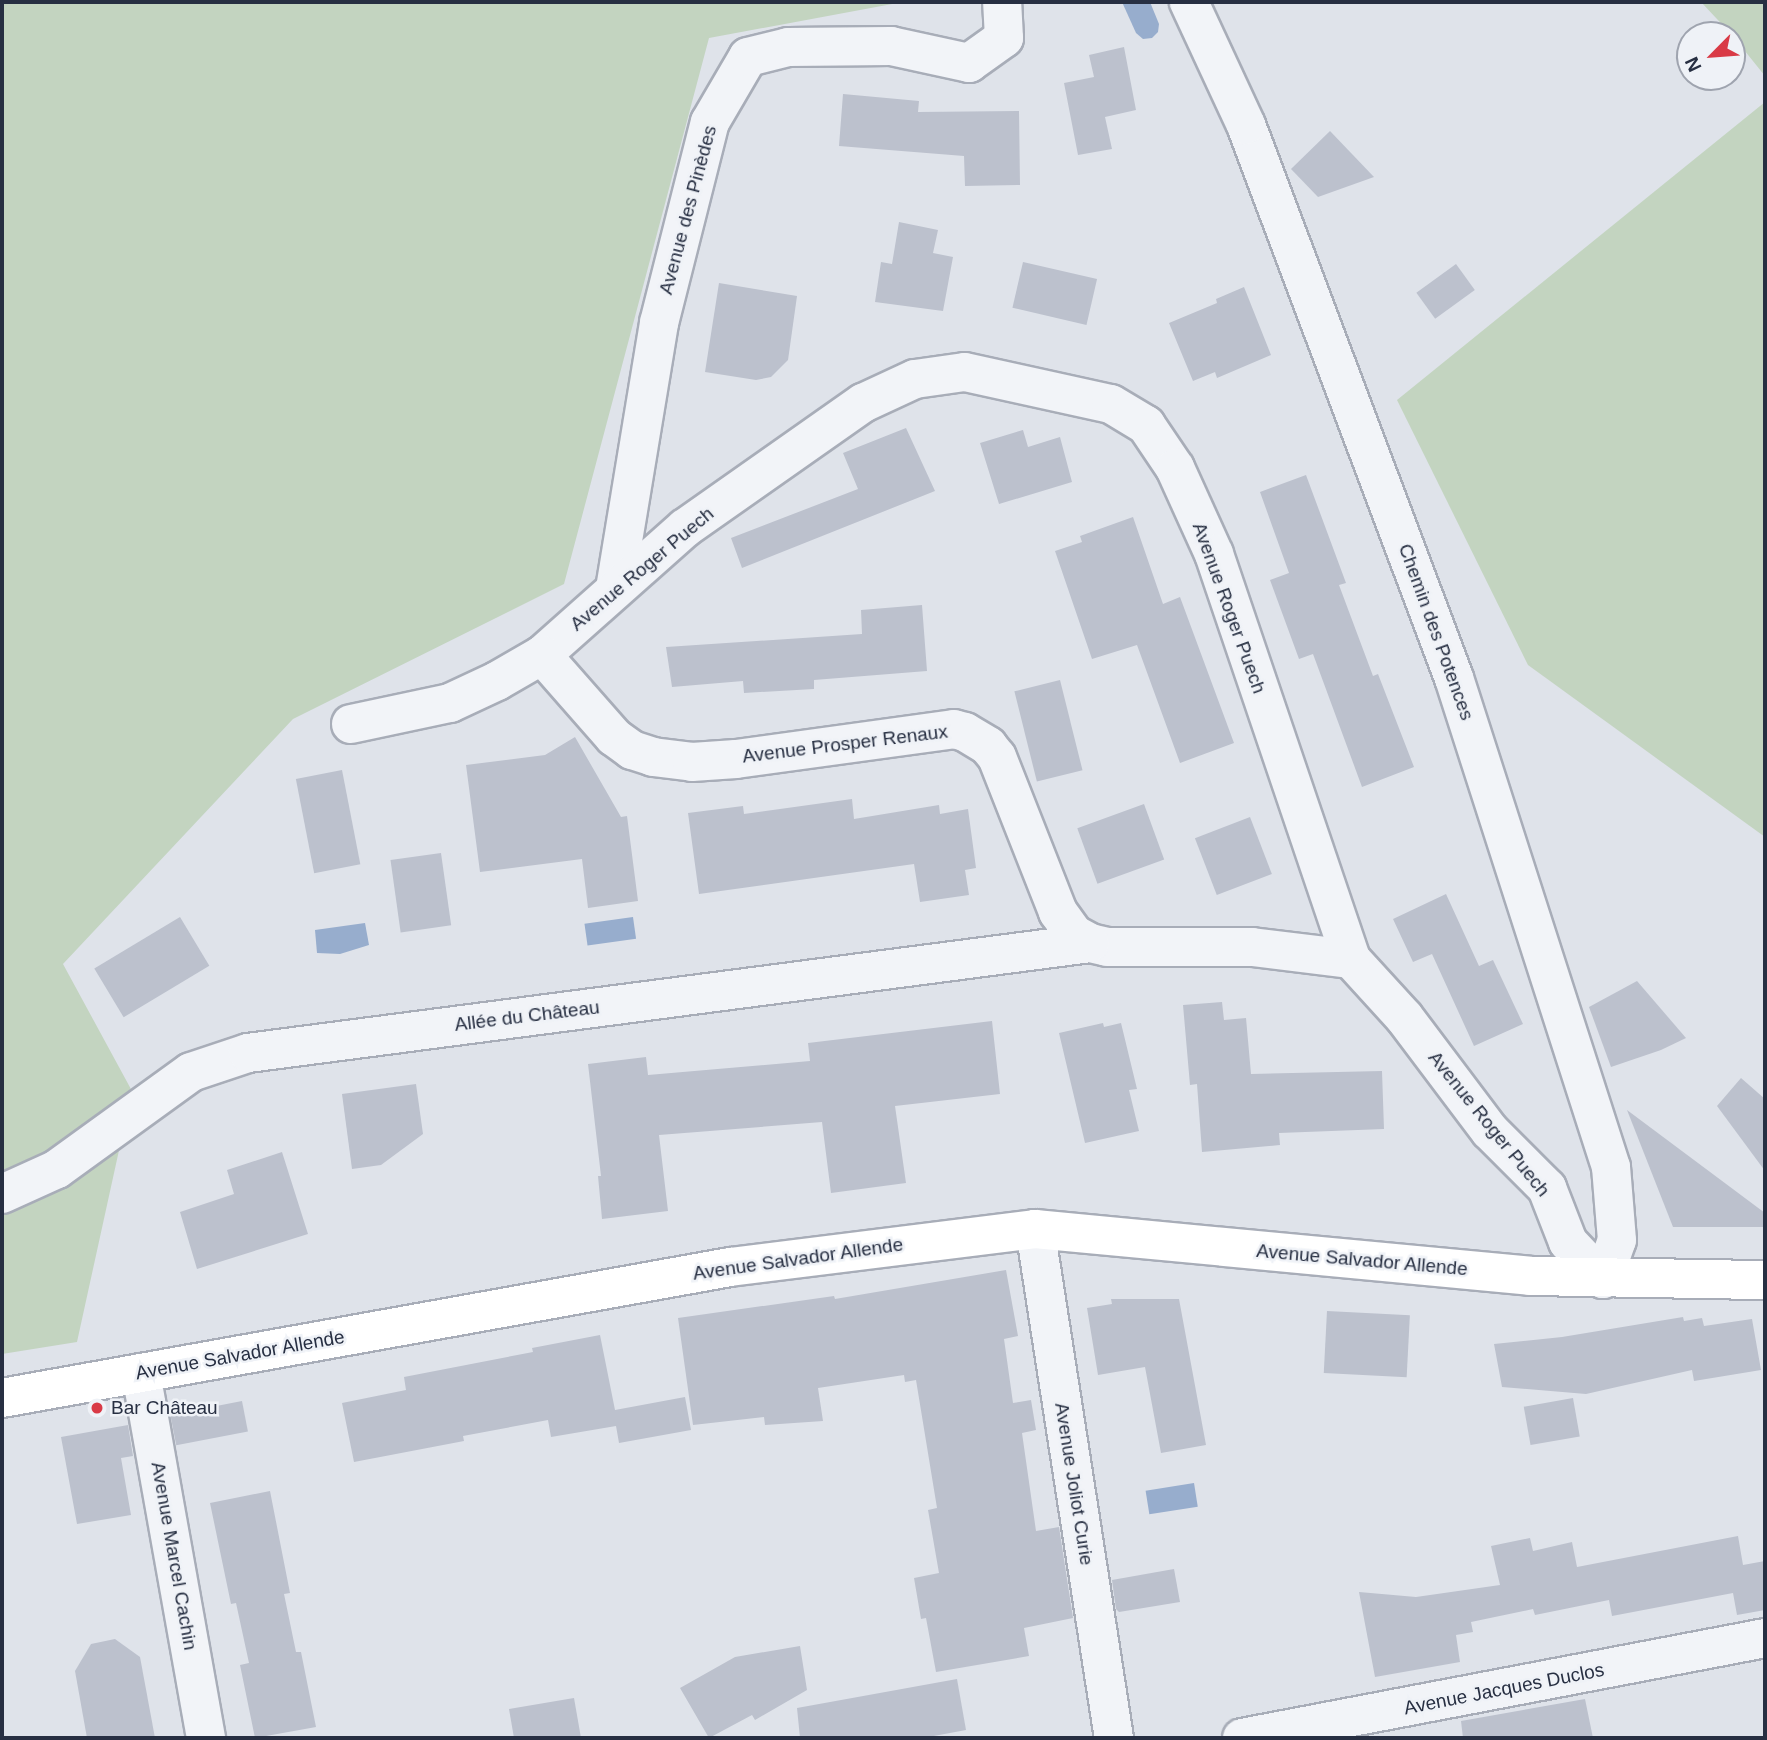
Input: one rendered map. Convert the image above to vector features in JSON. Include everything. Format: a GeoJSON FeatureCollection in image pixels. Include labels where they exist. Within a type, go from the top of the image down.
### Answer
{"type":"FeatureCollection","features":[{"type":"Feature","properties":{"kind":"main road","name":"Avenue Salvador Allende"},"geometry":{"type":"LineString","coordinates":[[2,1398],[730,1267],[1035,1229],[1530,1276],[1765,1280]]}},
{"type":"Feature","properties":{"kind":"street","name":"Avenue des Pinèdes"},"geometry":{"type":"LineString","coordinates":[[615,589],[659,323],[710,122],[748,57],[788,47],[891,46],[969,63],[1004,38],[1002,2]]}},
{"type":"Feature","properties":{"kind":"street","name":"Chemin des Potences"},"geometry":{"type":"LineString","coordinates":[[1189,2],[1246,125],[1454,678],[1611,1167],[1617,1240],[1602,1279]]}},
{"type":"Feature","properties":{"kind":"street","name":"Avenue Roger Puech"},"geometry":{"type":"LineString","coordinates":[[542,655],[685,528],[863,403],[915,379],[965,372],[1111,404],[1146,425],[1175,468],[1213,554],[1351,959],[1404,1017],[1490,1131],[1547,1188],[1568,1242],[1602,1279]]}},
{"type":"Feature","properties":{"kind":"street"},"geometry":{"type":"LineString","coordinates":[[351,724],[450,702],[542,655]]}},
{"type":"Feature","properties":{"kind":"street","name":"Avenue Prosper Renaux"},"geometry":{"type":"LineString","coordinates":[[542,655],[614,737],[632,750],[653,757],[692,762],[736,759],[954,729],[977,738],[997,758],[1065,924],[1090,943]]}},
{"type":"Feature","properties":{"kind":"street"},"geometry":{"type":"LineString","coordinates":[[1090,943],[1107,947],[1252,947],[1351,959]]}},
{"type":"Feature","properties":{"kind":"street","name":"Allée du Château"},"geometry":{"type":"LineString","coordinates":[[2,1194],[57,1169],[191,1072],[248,1053],[1090,943]]}},
{"type":"Feature","properties":{"kind":"street","name":"Avenue Joliot Curie"},"geometry":{"type":"LineString","coordinates":[[1035,1229],[1114,1738]]}},
{"type":"Feature","properties":{"kind":"street","name":"Avenue Marcel Cachin"},"geometry":{"type":"LineString","coordinates":[[141,1373],[206,1738]]}},
{"type":"Feature","properties":{"kind":"street","name":"Avenue Jacques Duclos"},"geometry":{"type":"LineString","coordinates":[[1242,1738],[1765,1638]]}},
{"type":"Feature","properties":{"kind":"green space"},"geometry":{"type":"Polygon","coordinates":[[[2,2],[903,2],[709,38],[564,584],[293,719],[63,964],[132,1091],[77,1342],[2,1354],[2,2]]]}},
{"type":"Feature","properties":{"kind":"green space"},"geometry":{"type":"Polygon","coordinates":[[[1701,2],[1765,2],[1765,76],[1746,52],[1746,21],[1719,21],[1701,2]]]}},
{"type":"Feature","properties":{"kind":"green space"},"geometry":{"type":"Polygon","coordinates":[[[1765,102],[1765,837],[1528,665],[1397,400],[1765,102]]]}},
{"type":"Feature","properties":{"kind":"water"},"geometry":{"type":"Polygon","coordinates":[[[1122,2],[1150,2],[1159,24],[1158,32],[1152,38],[1143,39],[1136,33],[1122,2]]]}},
{"type":"Feature","properties":{"kind":"water"},"geometry":{"type":"Polygon","coordinates":[[[633,917],[636,939],[588,946],[584,924],[633,917]]]}},
{"type":"Feature","properties":{"kind":"water"},"geometry":{"type":"Polygon","coordinates":[[[365,923],[369,945],[340,954],[317,953],[315,930],[365,923]]]}},
{"type":"Feature","properties":{"kind":"water"},"geometry":{"type":"Polygon","coordinates":[[[1194,1483],[1198,1507],[1149,1514],[1146,1491],[1194,1483]]]}},
{"type":"Feature","properties":{"kind":"building"},"geometry":{"type":"Polygon","coordinates":[[[1124,47],[1136,110],[1105,117],[1112,149],[1078,155],[1064,83],[1094,77],[1089,55],[1124,47]]]}},
{"type":"Feature","properties":{"kind":"building"},"geometry":{"type":"Polygon","coordinates":[[[843,94],[919,101],[918,112],[1019,111],[1020,185],[965,186],[964,156],[839,146],[843,94]]]}},
{"type":"Feature","properties":{"kind":"building"},"geometry":{"type":"Polygon","coordinates":[[[1330,131],[1374,177],[1318,197],[1291,169],[1330,131]]]}},
{"type":"Feature","properties":{"kind":"building"},"geometry":{"type":"Polygon","coordinates":[[[899,222],[938,230],[933,253],[953,257],[943,311],[875,302],[881,262],[892,264],[899,222]]]}},
{"type":"Feature","properties":{"kind":"building"},"geometry":{"type":"Polygon","coordinates":[[[1023,262],[1097,279],[1086,325],[1012,308],[1023,262]]]}},
{"type":"Feature","properties":{"kind":"building"},"geometry":{"type":"Polygon","coordinates":[[[1456,264],[1475,290],[1435,319],[1416,293],[1456,264]]]}},
{"type":"Feature","properties":{"kind":"building"},"geometry":{"type":"Polygon","coordinates":[[[719,283],[797,296],[788,360],[771,377],[756,380],[705,372],[719,283]]]}},
{"type":"Feature","properties":{"kind":"building"},"geometry":{"type":"Polygon","coordinates":[[[1244,287],[1271,355],[1217,378],[1215,372],[1193,381],[1169,323],[1217,303],[1216,299],[1244,287]]]}},
{"type":"Feature","properties":{"kind":"building"},"geometry":{"type":"Polygon","coordinates":[[[906,428],[935,491],[742,568],[731,538],[858,489],[843,453],[906,428]]]}},
{"type":"Feature","properties":{"kind":"building"},"geometry":{"type":"Polygon","coordinates":[[[1023,430],[1028,447],[1060,437],[1072,482],[999,504],[980,443],[1023,430]]]}},
{"type":"Feature","properties":{"kind":"building"},"geometry":{"type":"Polygon","coordinates":[[[1306,475],[1346,583],[1339,585],[1373,676],[1378,674],[1414,767],[1362,787],[1313,654],[1299,659],[1270,580],[1289,573],[1260,492],[1306,475]]]}},
{"type":"Feature","properties":{"kind":"building"},"geometry":{"type":"Polygon","coordinates":[[[1133,517],[1163,604],[1180,597],[1234,743],[1180,763],[1137,645],[1092,659],[1055,551],[1082,542],[1080,536],[1133,517]]]}},
{"type":"Feature","properties":{"kind":"building"},"geometry":{"type":"Polygon","coordinates":[[[922,605],[927,671],[814,680],[814,689],[744,693],[743,681],[672,687],[666,647],[862,634],[861,610],[922,605]]]}},
{"type":"Feature","properties":{"kind":"building"},"geometry":{"type":"Polygon","coordinates":[[[1060,680],[1082,770],[1037,782],[1014,691],[1060,680]]]}},
{"type":"Feature","properties":{"kind":"building"},"geometry":{"type":"Polygon","coordinates":[[[575,737],[621,817],[627,816],[638,901],[588,908],[582,859],[480,872],[466,765],[545,755],[575,737]]]}},
{"type":"Feature","properties":{"kind":"building"},"geometry":{"type":"Polygon","coordinates":[[[342,770],[360,864],[314,873],[296,779],[342,770]]]}},
{"type":"Feature","properties":{"kind":"building"},"geometry":{"type":"Polygon","coordinates":[[[852,799],[854,819],[939,805],[940,814],[968,809],[976,868],[965,870],[969,895],[920,902],[914,864],[699,894],[688,813],[743,806],[744,814],[852,799]]]}},
{"type":"Feature","properties":{"kind":"building"},"geometry":{"type":"Polygon","coordinates":[[[1144,804],[1164,859],[1097,884],[1077,828],[1144,804]]]}},
{"type":"Feature","properties":{"kind":"building"},"geometry":{"type":"Polygon","coordinates":[[[1250,817],[1272,874],[1217,895],[1195,838],[1250,817]]]}},
{"type":"Feature","properties":{"kind":"building"},"geometry":{"type":"Polygon","coordinates":[[[441,853],[451,925],[401,932],[390,860],[441,853]]]}},
{"type":"Feature","properties":{"kind":"building"},"geometry":{"type":"Polygon","coordinates":[[[1446,894],[1479,966],[1493,960],[1523,1024],[1474,1046],[1432,954],[1413,962],[1393,919],[1446,894]]]}},
{"type":"Feature","properties":{"kind":"building"},"geometry":{"type":"Polygon","coordinates":[[[180,917],[209,966],[124,1017],[94,969],[180,917]]]}},
{"type":"Feature","properties":{"kind":"building"},"geometry":{"type":"Polygon","coordinates":[[[1637,981],[1686,1038],[1661,1050],[1611,1067],[1589,1007],[1637,981]]]}},
{"type":"Feature","properties":{"kind":"building"},"geometry":{"type":"Polygon","coordinates":[[[1222,1002],[1224,1020],[1246,1018],[1251,1074],[1382,1071],[1384,1129],[1279,1133],[1280,1145],[1202,1152],[1197,1084],[1190,1085],[1183,1005],[1222,1002]]]}},
{"type":"Feature","properties":{"kind":"building"},"geometry":{"type":"Polygon","coordinates":[[[992,1021],[1000,1094],[895,1106],[906,1183],[831,1193],[822,1122],[659,1135],[668,1211],[602,1219],[598,1176],[601,1176],[588,1064],[646,1057],[648,1075],[810,1061],[808,1043],[992,1021]]]}},
{"type":"Feature","properties":{"kind":"building"},"geometry":{"type":"Polygon","coordinates":[[[1103,1023],[1104,1027],[1121,1023],[1137,1089],[1129,1090],[1139,1131],[1085,1143],[1059,1033],[1103,1023]]]}},
{"type":"Feature","properties":{"kind":"building"},"geometry":{"type":"Polygon","coordinates":[[[1741,1078],[1765,1099],[1765,1171],[1717,1106],[1741,1078]]]}},
{"type":"Feature","properties":{"kind":"building"},"geometry":{"type":"Polygon","coordinates":[[[416,1084],[423,1134],[381,1165],[352,1169],[342,1094],[416,1084]]]}},
{"type":"Feature","properties":{"kind":"building"},"geometry":{"type":"Polygon","coordinates":[[[1627,1110],[1765,1213],[1765,1227],[1673,1227],[1627,1110]]]}},
{"type":"Feature","properties":{"kind":"building"},"geometry":{"type":"Polygon","coordinates":[[[282,1152],[308,1234],[197,1269],[180,1212],[234,1194],[227,1170],[282,1152]]]}},
{"type":"Feature","properties":{"kind":"building"},"geometry":{"type":"Polygon","coordinates":[[[1006,1270],[1018,1336],[1004,1339],[1013,1403],[1031,1400],[1036,1430],[1022,1433],[1036,1531],[1059,1527],[1073,1618],[1024,1628],[1029,1656],[936,1672],[926,1618],[921,1619],[914,1578],[939,1573],[928,1510],[937,1508],[916,1380],[905,1382],[904,1375],[818,1388],[823,1421],[765,1425],[764,1417],[693,1425],[678,1318],[834,1296],[835,1299],[1006,1270]]]}},
{"type":"Feature","properties":{"kind":"building"},"geometry":{"type":"Polygon","coordinates":[[[1111,1299],[1179,1299],[1206,1445],[1161,1453],[1145,1367],[1098,1375],[1087,1308],[1112,1304],[1111,1299]]]}},
{"type":"Feature","properties":{"kind":"building"},"geometry":{"type":"Polygon","coordinates":[[[1327,1311],[1410,1315],[1407,1377],[1324,1373],[1327,1311]]]}},
{"type":"Feature","properties":{"kind":"building"},"geometry":{"type":"Polygon","coordinates":[[[1683,1317],[1684,1321],[1702,1318],[1704,1326],[1752,1319],[1761,1370],[1694,1381],[1692,1370],[1586,1394],[1502,1387],[1494,1344],[1562,1337],[1683,1317]]]}},
{"type":"Feature","properties":{"kind":"building"},"geometry":{"type":"Polygon","coordinates":[[[600,1335],[615,1410],[685,1397],[691,1430],[619,1443],[616,1426],[551,1437],[548,1420],[463,1436],[464,1441],[354,1462],[342,1403],[406,1390],[404,1377],[533,1352],[532,1348],[600,1335]]]}},
{"type":"Feature","properties":{"kind":"building"},"geometry":{"type":"Polygon","coordinates":[[[1573,1398],[1580,1436],[1531,1445],[1524,1407],[1573,1398]]]}},
{"type":"Feature","properties":{"kind":"building"},"geometry":{"type":"Polygon","coordinates":[[[242,1401],[248,1431],[176,1445],[170,1415],[242,1401]]]}},
{"type":"Feature","properties":{"kind":"building"},"geometry":{"type":"Polygon","coordinates":[[[128,1425],[133,1456],[121,1458],[131,1515],[77,1524],[61,1437],[128,1425]]]}},
{"type":"Feature","properties":{"kind":"building"},"geometry":{"type":"Polygon","coordinates":[[[270,1491],[290,1593],[284,1594],[296,1652],[301,1652],[316,1727],[255,1738],[240,1665],[249,1663],[236,1603],[231,1604],[210,1503],[270,1491]]]}},
{"type":"Feature","properties":{"kind":"building"},"geometry":{"type":"Polygon","coordinates":[[[1738,1536],[1743,1565],[1765,1561],[1765,1610],[1737,1615],[1733,1593],[1612,1616],[1609,1600],[1535,1615],[1533,1609],[1471,1622],[1473,1632],[1456,1635],[1460,1662],[1375,1677],[1359,1592],[1416,1597],[1500,1585],[1491,1546],[1530,1538],[1533,1551],[1572,1542],[1577,1567],[1738,1536]]]}},
{"type":"Feature","properties":{"kind":"building"},"geometry":{"type":"Polygon","coordinates":[[[1174,1569],[1180,1602],[1119,1612],[1116,1609],[1112,1580],[1174,1569]]]}},
{"type":"Feature","properties":{"kind":"building"},"geometry":{"type":"Polygon","coordinates":[[[115,1639],[140,1657],[155,1738],[87,1738],[75,1671],[91,1644],[115,1639]]]}},
{"type":"Feature","properties":{"kind":"building"},"geometry":{"type":"Polygon","coordinates":[[[800,1646],[807,1690],[755,1720],[752,1715],[709,1738],[680,1688],[735,1657],[800,1646]]]}},
{"type":"Feature","properties":{"kind":"building"},"geometry":{"type":"Polygon","coordinates":[[[957,1679],[966,1730],[923,1738],[800,1738],[797,1708],[957,1679]]]}},
{"type":"Feature","properties":{"kind":"building"},"geometry":{"type":"Polygon","coordinates":[[[574,1698],[581,1738],[514,1738],[509,1709],[574,1698]]]}},
{"type":"Feature","properties":{"kind":"building"},"geometry":{"type":"Polygon","coordinates":[[[1585,1699],[1593,1738],[1463,1738],[1461,1721],[1585,1699]]]}},
{"type":"Feature","properties":{"kind":"place","name":"Bar Château"},"geometry":{"type":"Point","coordinates":[97,1408]}}]}
